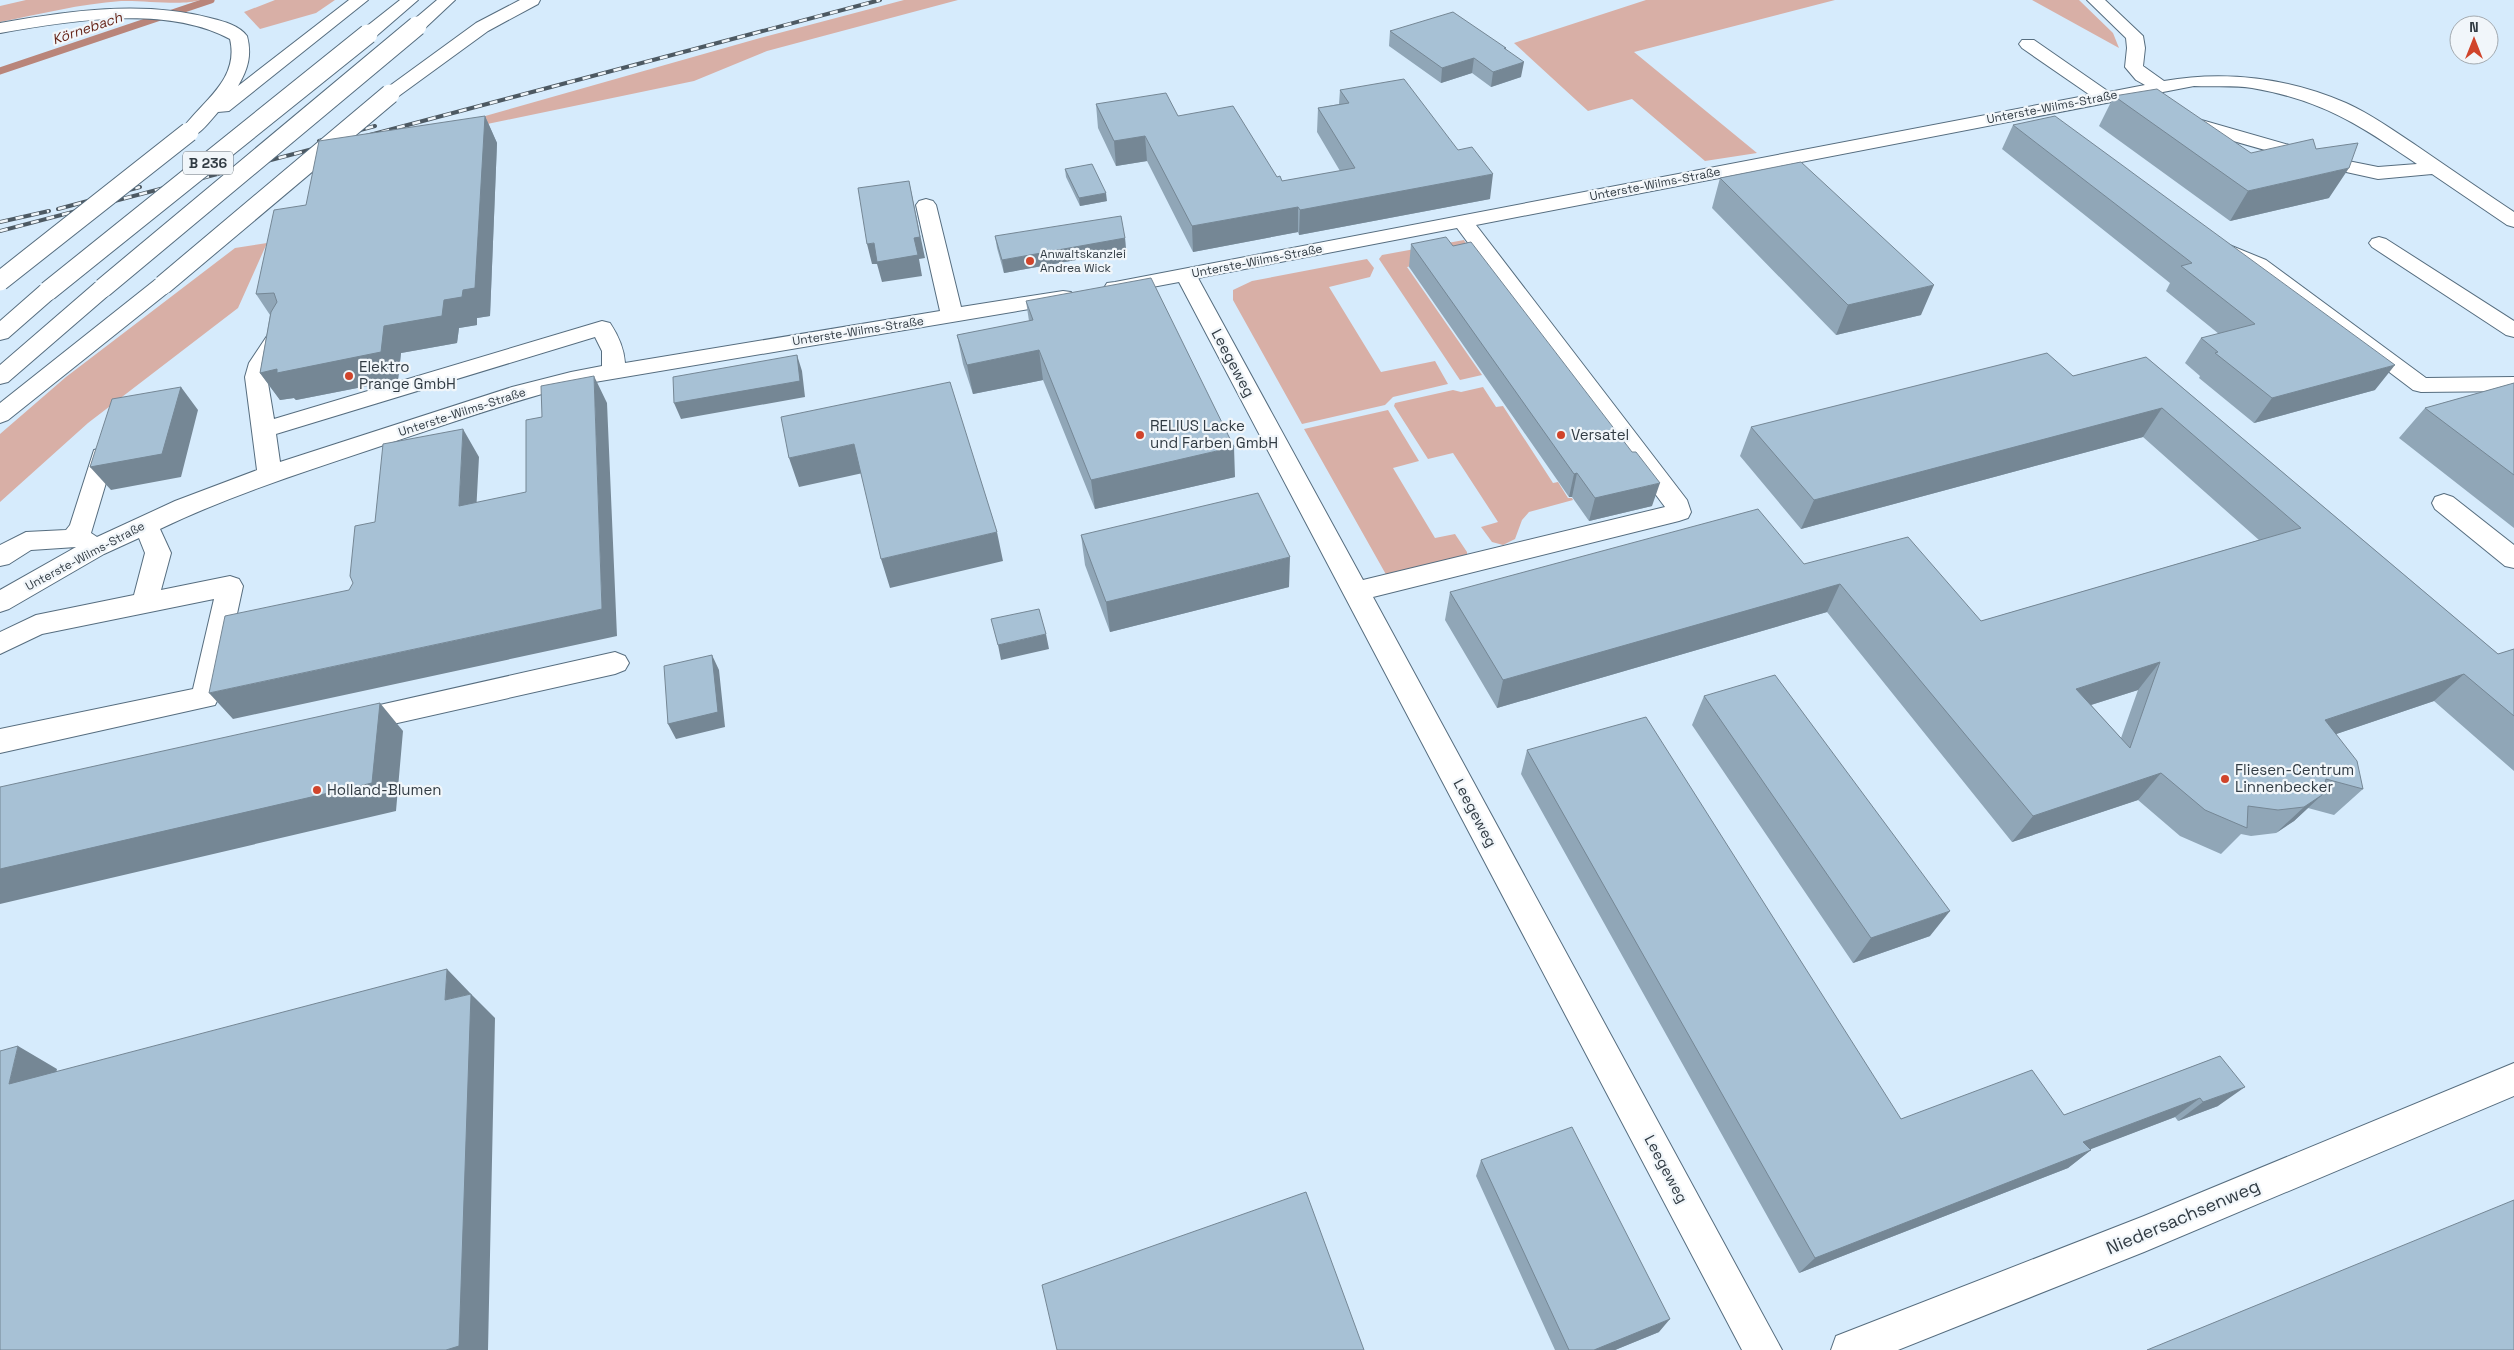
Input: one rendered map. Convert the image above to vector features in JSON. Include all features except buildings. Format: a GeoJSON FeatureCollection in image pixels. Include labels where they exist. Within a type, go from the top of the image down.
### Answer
{"type":"FeatureCollection","features":[{"type":"Feature","properties":{"kind":"main road"},"geometry":{"type":"LineString","coordinates":[[0,281],[360,0]]}},
{"type":"Feature","properties":{"kind":"main road","name":"B 236"},"geometry":{"type":"LineString","coordinates":[[0,333],[48,292],[410,0]]}},
{"type":"Feature","properties":{"kind":"main road","name":"B 236"},"geometry":{"type":"LineString","coordinates":[[0,377],[447,0]]}},
{"type":"Feature","properties":{"kind":"main road"},"geometry":{"type":"LineString","coordinates":[[390,94],[482,27],[532,0]]}},
{"type":"Feature","properties":{"kind":"main road"},"geometry":{"type":"LineString","coordinates":[[2095,0],[2134,36],[2136,48],[2134,67],[2142,76],[2159,86]]}},
{"type":"Feature","properties":{"kind":"main road"},"geometry":{"type":"LineString","coordinates":[[0,28],[117,9],[162,8],[205,15],[222,21],[238,36],[242,56],[235,75],[225,91],[189,132]]}},
{"type":"Feature","properties":{"kind":"main road"},"geometry":{"type":"LineString","coordinates":[[0,415],[163,285],[390,94],[482,10]]}},
{"type":"Feature","properties":{"kind":"main road"},"geometry":{"type":"LineString","coordinates":[[2028,44],[2104,97]]}},
{"type":"Feature","properties":{"kind":"main road","name":"Unterste-Wilms-Straße"},"geometry":{"type":"LineString","coordinates":[[0,602],[84,543],[145,524],[270,474],[520,392],[572,379],[614,371],[652,375],[824,346],[952,316],[1186,275],[2159,86],[2222,80],[2250,82],[2310,96],[2340,107],[2371,124],[2514,221]]}},
{"type":"Feature","properties":{"kind":"main road"},"geometry":{"type":"LineString","coordinates":[[2031,111],[2056,129]]}},
{"type":"Feature","properties":{"kind":"main road"},"geometry":{"type":"LineString","coordinates":[[2191,123],[2335,164],[2378,172],[2436,168]]}},
{"type":"Feature","properties":{"kind":"main road"},"geometry":{"type":"LineString","coordinates":[[926,205],[952,316]]}},
{"type":"Feature","properties":{"kind":"main road"},"geometry":{"type":"LineString","coordinates":[[1356,592],[1679,512],[1672,498],[1463,222]]}},
{"type":"Feature","properties":{"kind":"main road"},"geometry":{"type":"LineString","coordinates":[[2202,239],[2259,264],[2421,386],[2514,384]]}},
{"type":"Feature","properties":{"kind":"main road"},"geometry":{"type":"LineString","coordinates":[[2379,242],[2469,303],[2514,330]]}},
{"type":"Feature","properties":{"kind":"main road","name":"Leegeweg"},"geometry":{"type":"LineString","coordinates":[[1186,275],[1763,1350]]}},
{"type":"Feature","properties":{"kind":"main road"},"geometry":{"type":"LineString","coordinates":[[270,474],[262,430],[256,378],[260,363],[283,328]]}},
{"type":"Feature","properties":{"kind":"main road"},"geometry":{"type":"LineString","coordinates":[[262,430],[602,328],[613,351],[614,371]]}},
{"type":"Feature","properties":{"kind":"main road"},"geometry":{"type":"LineString","coordinates":[[0,557],[26,541],[84,543],[82,527],[102,456]]}},
{"type":"Feature","properties":{"kind":"main road"},"geometry":{"type":"LineString","coordinates":[[2444,503],[2514,559]]}},
{"type":"Feature","properties":{"kind":"main road"},"geometry":{"type":"LineString","coordinates":[[145,524],[158,553],[145,603]]}},
{"type":"Feature","properties":{"kind":"main road"},"geometry":{"type":"LineString","coordinates":[[0,644],[36,626],[230,586],[205,697],[0,741]]}},
{"type":"Feature","properties":{"kind":"main road"},"geometry":{"type":"LineString","coordinates":[[218,637],[246,631]]}},
{"type":"Feature","properties":{"kind":"main road"},"geometry":{"type":"LineString","coordinates":[[327,728],[615,663]]}},
{"type":"Feature","properties":{"kind":"main road","name":"Niedersachsenweg"},"geometry":{"type":"LineString","coordinates":[[1850,1350],[2144,1234],[2514,1078]]}},
{"type":"Feature","properties":{"kind":"shaded area"},"geometry":{"type":"Polygon","coordinates":[[[26,0],[200,0],[184,3],[106,2],[0,22],[0,6],[26,0]]]}},
{"type":"Feature","properties":{"kind":"shaded area"},"geometry":{"type":"Polygon","coordinates":[[[275,0],[335,0],[316,13],[260,29],[244,12],[275,0]]]}},
{"type":"Feature","properties":{"kind":"shaded area"},"geometry":{"type":"Polygon","coordinates":[[[904,0],[958,0],[767,51],[694,81],[372,148],[760,38],[904,0]]]}},
{"type":"Feature","properties":{"kind":"shaded area"},"geometry":{"type":"Polygon","coordinates":[[[1646,0],[1835,0],[1634,52],[1757,153],[1705,161],[1632,99],[1588,111],[1514,43],[1646,0]]]}},
{"type":"Feature","properties":{"kind":"shaded area"},"geometry":{"type":"Polygon","coordinates":[[[2032,0],[2079,0],[2113,33],[2119,48],[2032,0]]]}},
{"type":"Feature","properties":{"kind":"shaded area"},"geometry":{"type":"Polygon","coordinates":[[[1464,240],[1552,357],[1443,259],[1407,267],[1482,375],[1460,380],[1379,259],[1382,255],[1464,240]]]}},
{"type":"Feature","properties":{"kind":"shaded area"},"geometry":{"type":"Polygon","coordinates":[[[267,243],[238,308],[88,423],[0,502],[0,434],[66,377],[235,248],[267,243]]]}},
{"type":"Feature","properties":{"kind":"shaded area"},"geometry":{"type":"Polygon","coordinates":[[[1367,259],[1374,268],[1370,277],[1329,287],[1381,372],[1435,361],[1448,384],[1393,397],[1385,405],[1302,424],[1233,300],[1233,290],[1252,281],[1367,259]]]}},
{"type":"Feature","properties":{"kind":"shaded area"},"geometry":{"type":"Polygon","coordinates":[[[1483,387],[1496,407],[1503,406],[1553,483],[1558,482],[1568,498],[1573,500],[1529,512],[1522,520],[1515,539],[1503,545],[1492,542],[1481,527],[1498,522],[1453,453],[1428,459],[1394,406],[1395,403],[1453,390],[1461,392],[1483,387]]]}},
{"type":"Feature","properties":{"kind":"shaded area"},"geometry":{"type":"Polygon","coordinates":[[[1388,410],[1419,461],[1393,468],[1435,538],[1455,534],[1467,552],[1467,557],[1388,578],[1304,429],[1388,410]]]}},
{"type":"Feature","properties":{"kind":"waterway","name":"Körnebach"},"geometry":{"type":"LineString","coordinates":[[0,71],[211,0]]}},
{"type":"Feature","properties":{"kind":"railway"},"geometry":{"type":"LineString","coordinates":[[366,136],[880,0]]}},
{"type":"Feature","properties":{"kind":"railway"},"geometry":{"type":"LineString","coordinates":[[319,141],[375,126]]}},
{"type":"Feature","properties":{"kind":"railway"},"geometry":{"type":"LineString","coordinates":[[0,231],[332,144]]}},
{"type":"Feature","properties":{"kind":"railway"},"geometry":{"type":"LineString","coordinates":[[58,209],[140,187]]}},
{"type":"Feature","properties":{"kind":"railway"},"geometry":{"type":"LineString","coordinates":[[0,222],[49,211]]}},
{"type":"Feature","properties":{"kind":"place","name":"Anwaltskanzlei Andrea Wick"},"geometry":{"type":"Point","coordinates":[1030,261]}},
{"type":"Feature","properties":{"kind":"place","name":"Elektro Prange GmbH"},"geometry":{"type":"Point","coordinates":[349,376]}},
{"type":"Feature","properties":{"kind":"place","name":"RELIUS Lacke und Farben GmbH"},"geometry":{"type":"Point","coordinates":[1140,435]}},
{"type":"Feature","properties":{"kind":"place","name":"Versatel"},"geometry":{"type":"Point","coordinates":[1561,435]}},
{"type":"Feature","properties":{"kind":"place","name":"Fliesen-Centrum Linnenbecker"},"geometry":{"type":"Point","coordinates":[2225,779]}},
{"type":"Feature","properties":{"kind":"place","name":"Holland-Blumen"},"geometry":{"type":"Point","coordinates":[317,790]}}]}
